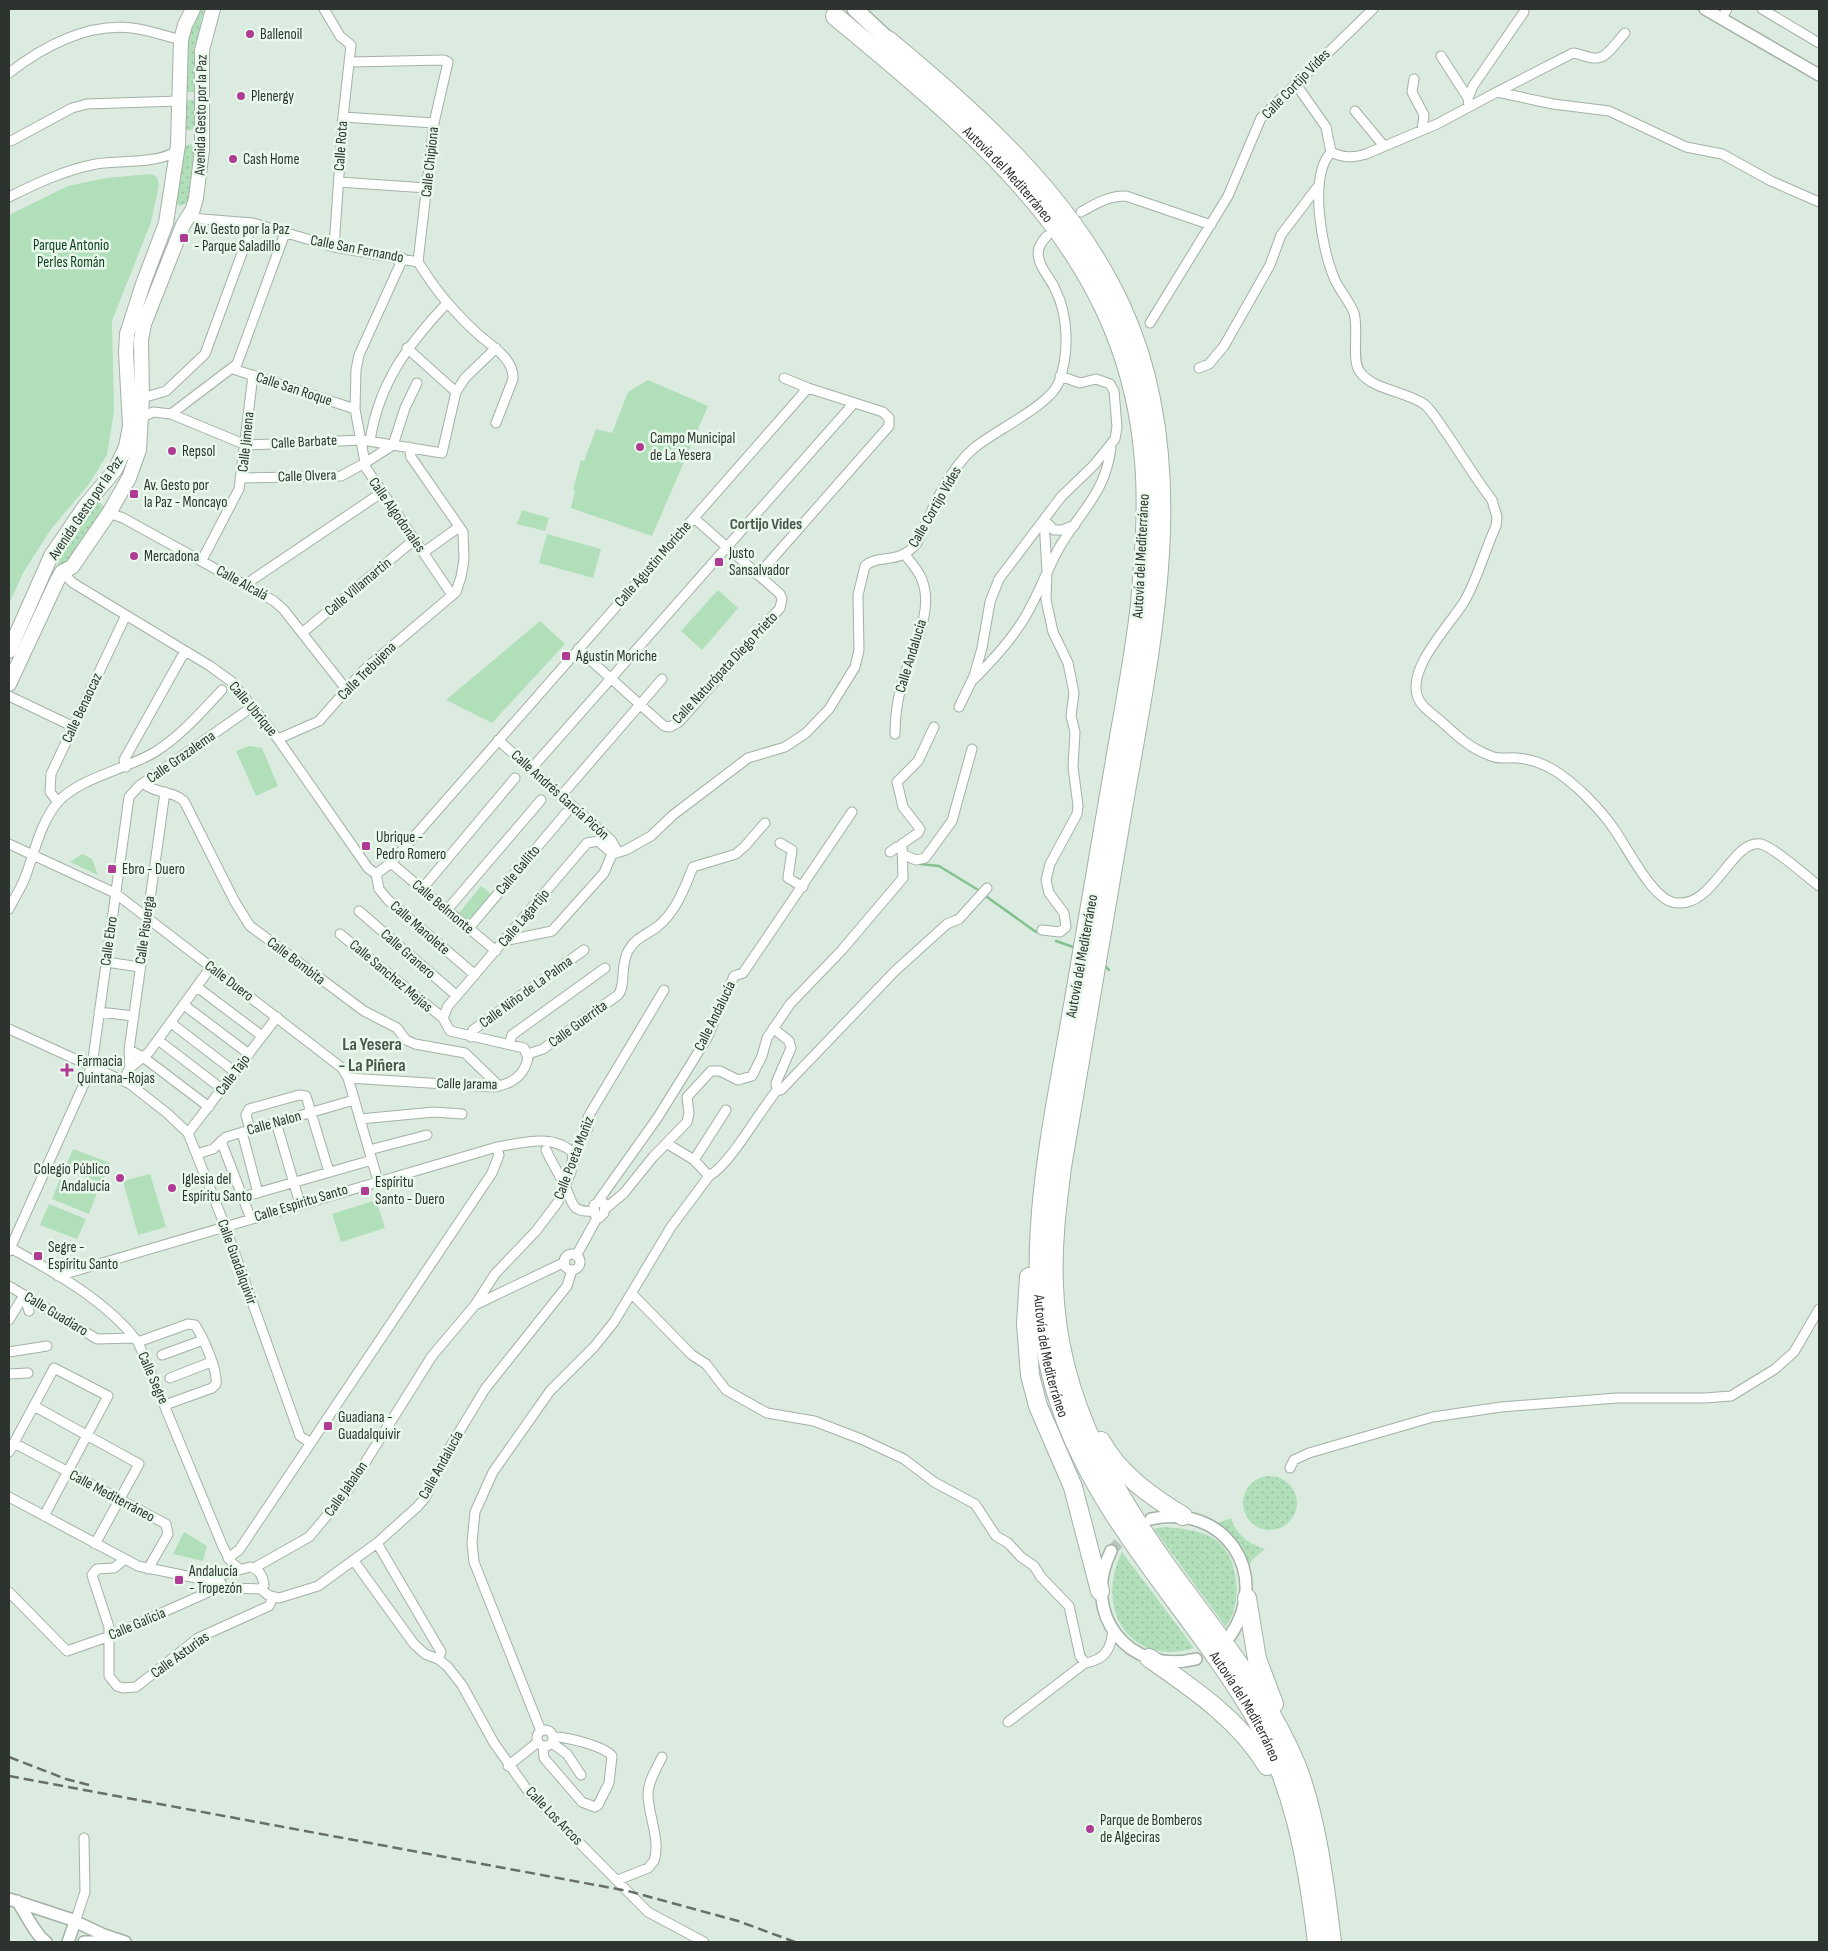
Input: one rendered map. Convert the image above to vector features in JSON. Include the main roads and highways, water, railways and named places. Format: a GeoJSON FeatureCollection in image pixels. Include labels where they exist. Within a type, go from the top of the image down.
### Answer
{"type":"FeatureCollection","features":[{"type":"Feature","properties":{"kind":"highway"},"geometry":{"type":"LineString","coordinates":[[855,9],[888,40]]}},
{"type":"Feature","properties":{"kind":"highway","name":"Autovía del Mediterráneo"},"geometry":{"type":"LineString","coordinates":[[830,13],[938,103],[1014,176],[1060,232],[1088,274],[1108,314],[1122,349],[1131,383],[1144,460],[1146,524],[1132,708]]}},
{"type":"Feature","properties":{"kind":"highway","name":"Autovía del Mediterráneo"},"geometry":{"type":"LineString","coordinates":[[888,40],[957,98],[1038,179],[1091,251],[1113,290],[1130,327],[1151,398],[1161,490],[1156,598],[1132,708],[1069,1079],[1056,1224],[1054,1286],[1057,1326],[1069,1384],[1092,1446],[1127,1508],[1262,1700],[1296,1764],[1316,1837],[1332,1942]]}},
{"type":"Feature","properties":{"kind":"highway","name":"Autovía del Mediterráneo"},"geometry":{"type":"LineString","coordinates":[[1069,1079],[1046,1163],[1041,1219],[1038,1284],[1042,1321],[1053,1384],[1067,1425],[1085,1465],[1108,1507],[1215,1654],[1253,1714],[1278,1765],[1299,1826],[1317,1942]]}},
{"type":"Feature","properties":{"kind":"highway"},"geometry":{"type":"LineString","coordinates":[[1041,1219],[1035,1230],[1030,1259],[1026,1324],[1030,1375],[1038,1406],[1073,1487],[1100,1591]]}},
{"type":"Feature","properties":{"kind":"highway"},"geometry":{"type":"LineString","coordinates":[[1054,1286],[1061,1305],[1075,1373],[1082,1396],[1103,1444],[1125,1472],[1162,1503],[1182,1516]]}},
{"type":"Feature","properties":{"kind":"highway"},"geometry":{"type":"LineString","coordinates":[[1247,1598],[1257,1658],[1271,1696],[1296,1746],[1296,1764]]}},
{"type":"Feature","properties":{"kind":"highway"},"geometry":{"type":"LineString","coordinates":[[1148,1658],[1234,1723],[1260,1754],[1281,1796],[1292,1834],[1311,1942]]}},
{"type":"Feature","properties":{"kind":"main road","name":"Avenida Gesto por la Paz"},"geometry":{"type":"LineString","coordinates":[[9,651],[51,556],[89,501],[115,470],[126,447],[130,426],[126,352],[127,334],[143,284],[166,224],[176,148],[181,40],[185,25],[193,9]]}},
{"type":"Feature","properties":{"kind":"main road","name":"Avenida Gesto por la Paz"},"geometry":{"type":"LineString","coordinates":[[9,684],[62,572],[72,567],[109,513],[134,466],[138,450],[141,418],[140,356],[144,324],[187,215],[193,209],[196,198],[202,150],[202,50],[213,9]]}},
{"type":"Feature","properties":{"kind":"main road"},"geometry":{"type":"LineString","coordinates":[[176,148],[183,140],[192,138],[199,142],[202,150]]}},
{"type":"Feature","properties":{"kind":"main road"},"geometry":{"type":"LineString","coordinates":[[168,206],[176,215],[187,215]]}},
{"type":"Feature","properties":{"kind":"main road"},"geometry":{"type":"LineString","coordinates":[[89,501],[96,497],[104,499],[110,505],[109,513]]}},
{"type":"Feature","properties":{"kind":"main road"},"geometry":{"type":"LineString","coordinates":[[51,556],[52,567],[62,572]]}},
{"type":"Feature","properties":{"kind":"waterway"},"geometry":{"type":"LineString","coordinates":[[920,864],[939,866],[980,891]]}},
{"type":"Feature","properties":{"kind":"waterway"},"geometry":{"type":"LineString","coordinates":[[987,897],[1036,932]]}},
{"type":"Feature","properties":{"kind":"waterway"},"geometry":{"type":"LineString","coordinates":[[1056,941],[1076,948]]}},
{"type":"Feature","properties":{"kind":"waterway"},"geometry":{"type":"LineString","coordinates":[[1104,965],[1109,970]]}},
{"type":"Feature","properties":{"kind":"tunnel"},"geometry":{"type":"LineString","coordinates":[[1111,1551],[1132,1529]]}},
{"type":"Feature","properties":{"kind":"railway"},"geometry":{"type":"LineString","coordinates":[[9,1757],[66,1779],[89,1785]]}},
{"type":"Feature","properties":{"kind":"railway"},"geometry":{"type":"LineString","coordinates":[[9,1776],[628,1891],[738,1921],[795,1942]]}},
{"type":"Feature","properties":{"kind":"place","name":"Ballenoil"},"geometry":{"type":"Point","coordinates":[250,34]}},
{"type":"Feature","properties":{"kind":"place","name":"Plenergy"},"geometry":{"type":"Point","coordinates":[241,96]}},
{"type":"Feature","properties":{"kind":"place","name":"Cash Home"},"geometry":{"type":"Point","coordinates":[233,159]}},
{"type":"Feature","properties":{"kind":"place","name":"Av. Gesto por la Paz - Parque Saladillo"},"geometry":{"type":"Point","coordinates":[184,238]}},
{"type":"Feature","properties":{"kind":"place","name":"Campo Municipal de La Yesera"},"geometry":{"type":"Point","coordinates":[640,447]}},
{"type":"Feature","properties":{"kind":"place","name":"Repsol"},"geometry":{"type":"Point","coordinates":[172,451]}},
{"type":"Feature","properties":{"kind":"place","name":"Av. Gesto por la Paz - Moncayo"},"geometry":{"type":"Point","coordinates":[134,494]}},
{"type":"Feature","properties":{"kind":"place","name":"Mercadona"},"geometry":{"type":"Point","coordinates":[134,556]}},
{"type":"Feature","properties":{"kind":"place","name":"Justo Sansalvador"},"geometry":{"type":"Point","coordinates":[719,562]}},
{"type":"Feature","properties":{"kind":"place","name":"Agustín Moriche"},"geometry":{"type":"Point","coordinates":[566,656]}},
{"type":"Feature","properties":{"kind":"place","name":"Ubrique - Pedro Romero"},"geometry":{"type":"Point","coordinates":[366,846]}},
{"type":"Feature","properties":{"kind":"place","name":"Ebro - Duero"},"geometry":{"type":"Point","coordinates":[112,869]}},
{"type":"Feature","properties":{"kind":"place","name":"Farmacia Quintana-Rojas"},"geometry":{"type":"Point","coordinates":[67,1070]}},
{"type":"Feature","properties":{"kind":"place","name":"Colegio Público Andalucía"},"geometry":{"type":"Point","coordinates":[120,1178]}},
{"type":"Feature","properties":{"kind":"place","name":"Iglesia del Espíritu Santo"},"geometry":{"type":"Point","coordinates":[172,1188]}},
{"type":"Feature","properties":{"kind":"place","name":"Espíritu Santo - Duero"},"geometry":{"type":"Point","coordinates":[365,1191]}},
{"type":"Feature","properties":{"kind":"place","name":"Segre - Espíritu Santo"},"geometry":{"type":"Point","coordinates":[38,1256]}},
{"type":"Feature","properties":{"kind":"place","name":"Guadiana - Guadalquivir"},"geometry":{"type":"Point","coordinates":[328,1426]}},
{"type":"Feature","properties":{"kind":"place","name":"Andalucía - Tropezón"},"geometry":{"type":"Point","coordinates":[179,1580]}},
{"type":"Feature","properties":{"kind":"place","name":"Parque de Bomberos de Algeciras"},"geometry":{"type":"Point","coordinates":[1090,1829]}},
{"type":"Feature","properties":{"kind":"district","name":"Cortijo Vides"},"geometry":{"type":"Point","coordinates":[766,524]}},
{"type":"Feature","properties":{"kind":"district","name":"La Yesera - La Piñera"},"geometry":{"type":"Point","coordinates":[372,1054]}},
{"type":"Feature","properties":{"kind":"park label","name":"Parque Antonio Perles Román"},"geometry":{"type":"Point","coordinates":[71,254]}}]}
